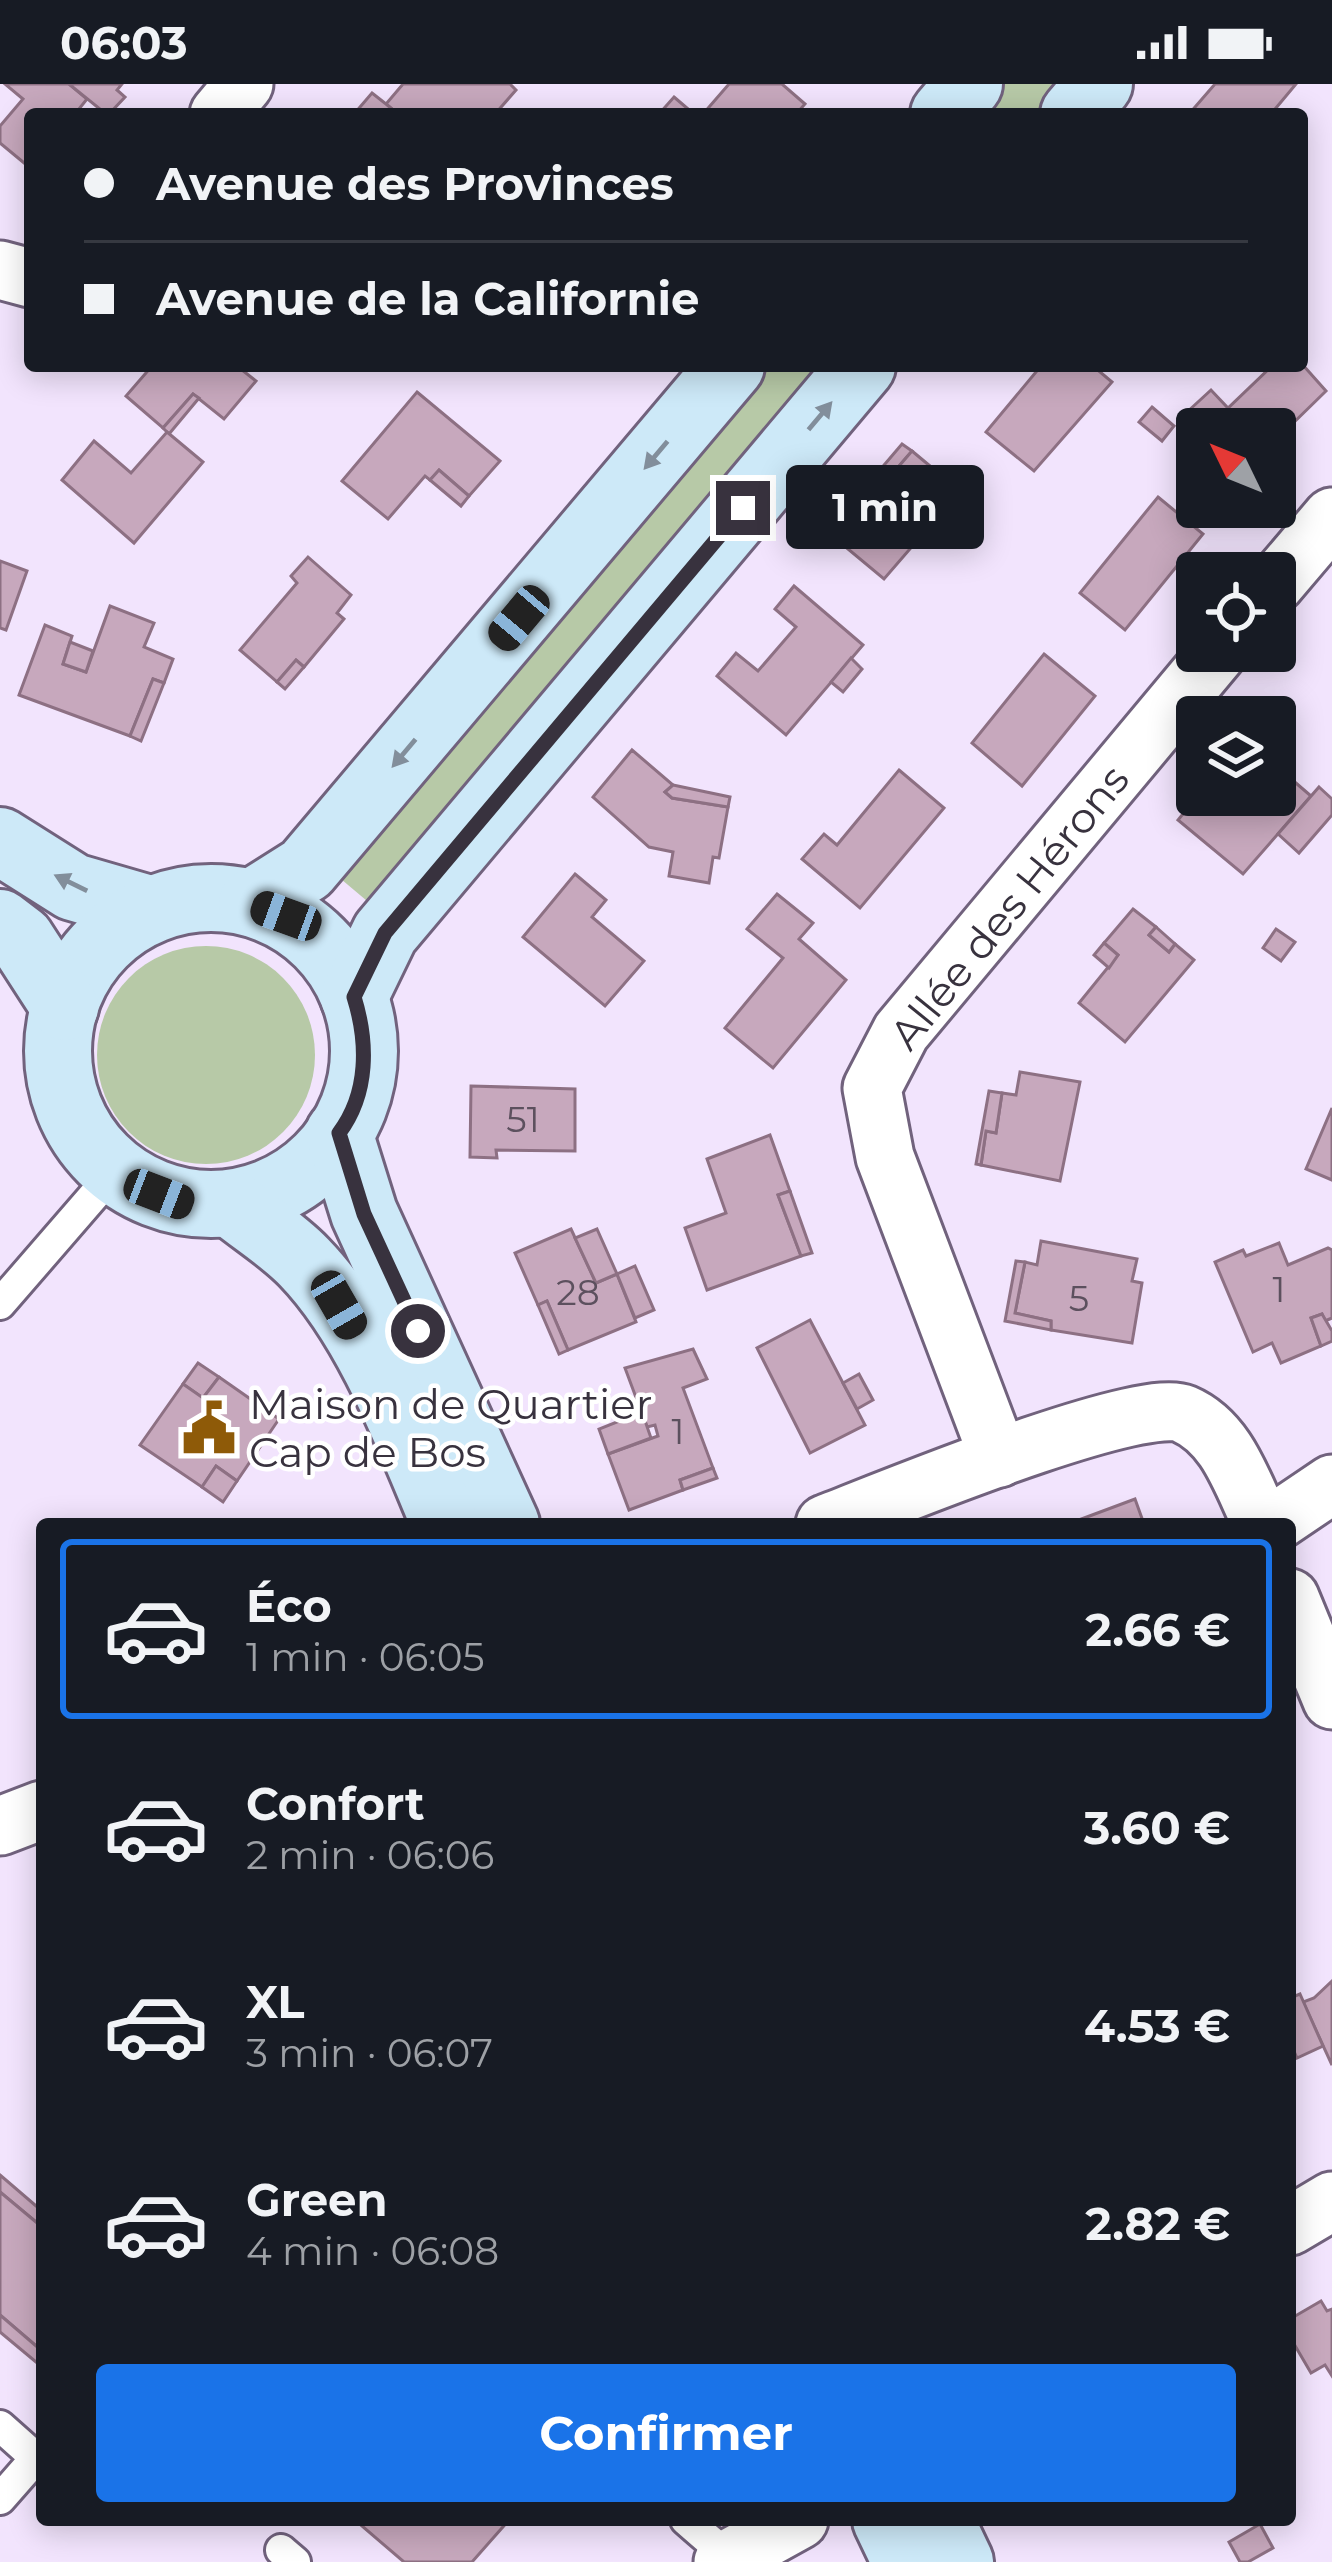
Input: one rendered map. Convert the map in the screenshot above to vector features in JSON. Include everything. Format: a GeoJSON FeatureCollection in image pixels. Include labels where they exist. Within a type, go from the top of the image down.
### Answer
{"type":"FeatureCollection","features":[{"type":"Feature","properties":{"kind":"street"},"geometry":{"type":"LineString","coordinates":[[224,108],[244,84]]}},
{"type":"Feature","properties":{"kind":"street"},"geometry":{"type":"LineString","coordinates":[[949,108],[969,84]]}},
{"type":"Feature","properties":{"kind":"street"},"geometry":{"type":"LineString","coordinates":[[1079,108],[1100,84]]}},
{"type":"Feature","properties":{"kind":"street"},"geometry":{"type":"LineString","coordinates":[[252,903],[306,869],[726,372]]}},
{"type":"Feature","properties":{"kind":"street"},"geometry":{"type":"LineString","coordinates":[[354,997],[385,933],[857,372]]}},
{"type":"Feature","properties":{"kind":"street"},"geometry":{"type":"LineString","coordinates":[[1296,559],[1332,517]]}},
{"type":"Feature","properties":{"kind":"street","name":"Allée des Hérons"},"geometry":{"type":"LineString","coordinates":[[999,1457],[885,1157],[872,1088],[901,1032],[1201,672]]}},
{"type":"Feature","properties":{"kind":"street"},"geometry":{"type":"LineString","coordinates":[[0,841],[73,887],[149,909]]}},
{"type":"Feature","properties":{"kind":"street"},"geometry":{"type":"LineString","coordinates":[[196,897],[252,903],[286,916],[324,945],[350,984],[364,1028],[363,1075],[349,1120],[319,1160],[279,1190],[232,1204],[182,1203],[136,1186],[97,1155],[70,1113],[57,1065],[61,1016],[80,970],[110,934],[149,909],[196,897]]}},
{"type":"Feature","properties":{"kind":"street"},"geometry":{"type":"LineString","coordinates":[[0,922],[21,939],[65,1007]]}},
{"type":"Feature","properties":{"kind":"street"},"geometry":{"type":"LineString","coordinates":[[339,1133],[364,1214],[503,1518]]}},
{"type":"Feature","properties":{"kind":"street"},"geometry":{"type":"LineString","coordinates":[[232,1204],[304,1261],[339,1305],[376,1370],[442,1518]]}},
{"type":"Feature","properties":{"kind":"street"},"geometry":{"type":"LineString","coordinates":[[841,1518],[999,1457],[1132,1416],[1180,1412],[1209,1428],[1259,1518]]}},
{"type":"Feature","properties":{"kind":"street"},"geometry":{"type":"LineString","coordinates":[[1282,1518],[1332,1484]]}},
{"type":"Feature","properties":{"kind":"street"},"geometry":{"type":"LineString","coordinates":[[1296,1613],[1332,1700]]}},
{"type":"Feature","properties":{"kind":"street"},"geometry":{"type":"LineString","coordinates":[[0,1826],[36,1812]]}},
{"type":"Feature","properties":{"kind":"street"},"geometry":{"type":"LineString","coordinates":[[1296,2222],[1332,2201]]}},
{"type":"Feature","properties":{"kind":"street"},"geometry":{"type":"LineString","coordinates":[[727,2560],[788,2526]]}},
{"type":"Feature","properties":{"kind":"street"},"geometry":{"type":"LineString","coordinates":[[889,2526],[906,2562]]}},
{"type":"Feature","properties":{"kind":"street"},"geometry":{"type":"LineString","coordinates":[[943,2526],[960,2562]]}},
{"type":"Feature","properties":{"kind":"lane"},"geometry":{"type":"LineString","coordinates":[[0,1304],[116,1170]]}},
{"type":"Feature","properties":{"kind":"lane"},"geometry":{"type":"LineString","coordinates":[[0,2426],[36,2457]]}},
{"type":"Feature","properties":{"kind":"lane"},"geometry":{"type":"LineString","coordinates":[[0,2499],[36,2459]]}},
{"type":"Feature","properties":{"kind":"lane"},"geometry":{"type":"LineString","coordinates":[[692,2526],[727,2560]]}},
{"type":"Feature","properties":{"kind":"green space"},"geometry":{"type":"Polygon","coordinates":[[[984,84],[1072,84],[1051,108],[964,108],[984,84]]]}},
{"type":"Feature","properties":{"kind":"green space"},"geometry":{"type":"Polygon","coordinates":[[[744,372],[830,372],[379,911],[329,869],[744,372]]]}},
{"type":"Feature","properties":{"kind":"green space"},"geometry":{"type":"Polygon","coordinates":[[[206,946],[248,954],[283,978],[307,1013],[315,1055],[307,1097],[283,1132],[248,1156],[206,1164],[164,1156],[129,1132],[105,1097],[97,1055],[105,1013],[129,978],[164,954],[206,946]]]}},
{"type":"Feature","properties":{"kind":"building"},"geometry":{"type":"Polygon","coordinates":[[[5,84],[69,84],[87,99],[80,108],[24,108],[24,163],[0,143],[0,126],[23,99],[5,84]]]}},
{"type":"Feature","properties":{"kind":"building"},"geometry":{"type":"Polygon","coordinates":[[[69,84],[122,84],[117,90],[125,97],[115,108],[99,108],[69,84]]]}},
{"type":"Feature","properties":{"kind":"building"},"geometry":{"type":"Polygon","coordinates":[[[403,84],[510,84],[516,90],[500,108],[391,108],[386,104],[403,84]]]}},
{"type":"Feature","properties":{"kind":"building"},"geometry":{"type":"Polygon","coordinates":[[[729,84],[782,84],[805,104],[801,108],[708,108],[729,84]]]}},
{"type":"Feature","properties":{"kind":"building"},"geometry":{"type":"Polygon","coordinates":[[[1215,84],[1296,84],[1276,108],[1194,108],[1215,84]]]}},
{"type":"Feature","properties":{"kind":"building"},"geometry":{"type":"Polygon","coordinates":[[[372,93],[391,108],[359,108],[372,93]]]}},
{"type":"Feature","properties":{"kind":"building"},"geometry":{"type":"Polygon","coordinates":[[[674,97],[687,108],[664,108],[674,97]]]}},
{"type":"Feature","properties":{"kind":"building"},"geometry":{"type":"Polygon","coordinates":[[[1308,371],[1326,391],[1296,420],[1296,408],[1228,408],[1266,372],[1308,371]]]}},
{"type":"Feature","properties":{"kind":"building"},"geometry":{"type":"Polygon","coordinates":[[[147,372],[245,372],[256,381],[224,419],[193,394],[163,428],[126,396],[147,372]]]}},
{"type":"Feature","properties":{"kind":"building"},"geometry":{"type":"Polygon","coordinates":[[[1036,372],[1100,372],[1112,382],[1034,471],[986,432],[1036,372]]]}},
{"type":"Feature","properties":{"kind":"building"},"geometry":{"type":"Polygon","coordinates":[[[1211,390],[1228,408],[1191,408],[1211,390]]]}},
{"type":"Feature","properties":{"kind":"building"},"geometry":{"type":"Polygon","coordinates":[[[417,392],[500,461],[469,496],[439,470],[430,480],[425,476],[388,519],[342,481],[417,392]]]}},
{"type":"Feature","properties":{"kind":"building"},"geometry":{"type":"Polygon","coordinates":[[[193,394],[199,398],[169,434],[163,428],[193,394]]]}},
{"type":"Feature","properties":{"kind":"building"},"geometry":{"type":"Polygon","coordinates":[[[1152,407],[1174,426],[1162,441],[1139,422],[1152,407]]]}},
{"type":"Feature","properties":{"kind":"building"},"geometry":{"type":"Polygon","coordinates":[[[167,432],[203,462],[134,543],[62,480],[94,441],[131,473],[167,432]]]}},
{"type":"Feature","properties":{"kind":"building"},"geometry":{"type":"Polygon","coordinates":[[[902,444],[912,451],[836,539],[827,532],[902,444]]]}},
{"type":"Feature","properties":{"kind":"building"},"geometry":{"type":"Polygon","coordinates":[[[912,451],[960,491],[884,579],[836,539],[912,451]]]}},
{"type":"Feature","properties":{"kind":"building"},"geometry":{"type":"Polygon","coordinates":[[[439,470],[469,496],[461,506],[430,480],[439,470]]]}},
{"type":"Feature","properties":{"kind":"building"},"geometry":{"type":"Polygon","coordinates":[[[1158,497],[1176,512],[1176,528],[1196,528],[1203,534],[1188,552],[1176,552],[1176,567],[1125,630],[1080,593],[1158,497]]]}},
{"type":"Feature","properties":{"kind":"building"},"geometry":{"type":"Polygon","coordinates":[[[308,557],[351,595],[337,613],[344,619],[304,667],[296,660],[277,682],[240,650],[297,583],[291,576],[308,557]]]}},
{"type":"Feature","properties":{"kind":"building"},"geometry":{"type":"Polygon","coordinates":[[[0,561],[27,571],[6,630],[0,628],[0,561]]]}},
{"type":"Feature","properties":{"kind":"building"},"geometry":{"type":"Polygon","coordinates":[[[794,586],[863,645],[786,735],[717,676],[736,653],[758,671],[796,627],[775,609],[794,586]]]}},
{"type":"Feature","properties":{"kind":"building"},"geometry":{"type":"Polygon","coordinates":[[[110,606],[154,623],[144,647],[173,659],[164,683],[153,679],[130,736],[19,695],[45,625],[72,636],[63,664],[86,672],[110,606]]]}},
{"type":"Feature","properties":{"kind":"building"},"geometry":{"type":"Polygon","coordinates":[[[70,642],[93,651],[86,672],[63,664],[70,642]]]}},
{"type":"Feature","properties":{"kind":"building"},"geometry":{"type":"Polygon","coordinates":[[[1044,654],[1095,696],[1022,786],[972,743],[1044,654]]]}},
{"type":"Feature","properties":{"kind":"building"},"geometry":{"type":"Polygon","coordinates":[[[851,658],[862,669],[843,692],[831,682],[851,658]]]}},
{"type":"Feature","properties":{"kind":"building"},"geometry":{"type":"Polygon","coordinates":[[[296,660],[304,667],[285,689],[277,682],[296,660]]]}},
{"type":"Feature","properties":{"kind":"building"},"geometry":{"type":"Polygon","coordinates":[[[153,679],[164,683],[141,741],[130,736],[153,679]]]}},
{"type":"Feature","properties":{"kind":"building"},"geometry":{"type":"Polygon","coordinates":[[[632,750],[673,785],[665,792],[672,798],[728,807],[719,858],[713,857],[709,883],[669,876],[673,852],[649,847],[593,797],[632,750]]]}},
{"type":"Feature","properties":{"kind":"building"},"geometry":{"type":"Polygon","coordinates":[[[899,770],[944,808],[860,908],[802,859],[824,834],[837,845],[899,770]]]}},
{"type":"Feature","properties":{"kind":"building"},"geometry":{"type":"Polygon","coordinates":[[[1296,783],[1311,796],[1296,813],[1296,783]]]}},
{"type":"Feature","properties":{"kind":"building"},"geometry":{"type":"Polygon","coordinates":[[[673,785],[730,797],[728,807],[672,798],[665,792],[673,785]]]}},
{"type":"Feature","properties":{"kind":"building"},"geometry":{"type":"Polygon","coordinates":[[[1319,787],[1332,799],[1332,815],[1299,853],[1278,834],[1319,787]]]}},
{"type":"Feature","properties":{"kind":"building"},"geometry":{"type":"Polygon","coordinates":[[[1181,816],[1294,816],[1243,874],[1178,820],[1181,816]]]}},
{"type":"Feature","properties":{"kind":"building"},"geometry":{"type":"Polygon","coordinates":[[[575,874],[606,900],[592,917],[644,961],[605,1006],[523,937],[575,874]]]}},
{"type":"Feature","properties":{"kind":"building"},"geometry":{"type":"Polygon","coordinates":[[[777,894],[813,923],[799,939],[846,980],[773,1068],[725,1028],[783,958],[747,929],[777,894]]]}},
{"type":"Feature","properties":{"kind":"building"},"geometry":{"type":"Polygon","coordinates":[[[1133,909],[1156,927],[1149,935],[1169,952],[1175,944],[1194,960],[1125,1042],[1079,1003],[1118,955],[1104,943],[1133,909]]]}},
{"type":"Feature","properties":{"kind":"building"},"geometry":{"type":"Polygon","coordinates":[[[1156,927],[1175,944],[1169,952],[1149,935],[1156,927]]]}},
{"type":"Feature","properties":{"kind":"building"},"geometry":{"type":"Polygon","coordinates":[[[1276,929],[1295,942],[1281,961],[1263,948],[1276,929]]]}},
{"type":"Feature","properties":{"kind":"building"},"geometry":{"type":"Polygon","coordinates":[[[1104,943],[1118,955],[1109,968],[1094,955],[1104,943]]]}},
{"type":"Feature","properties":{"kind":"building"},"geometry":{"type":"Polygon","coordinates":[[[1020,1072],[1080,1082],[1060,1181],[981,1165],[986,1131],[996,1133],[1002,1093],[1016,1095],[1020,1072]]]}},
{"type":"Feature","properties":{"kind":"building"},"geometry":{"type":"Polygon","coordinates":[[[471,1086],[575,1089],[575,1151],[496,1150],[497,1158],[470,1157],[471,1086]]]}},
{"type":"Feature","properties":{"kind":"building"},"geometry":{"type":"Polygon","coordinates":[[[989,1091],[1002,1093],[996,1133],[986,1131],[981,1165],[976,1164],[989,1091]]]}},
{"type":"Feature","properties":{"kind":"building"},"geometry":{"type":"Polygon","coordinates":[[[1332,1108],[1332,1180],[1306,1169],[1332,1108]]]}},
{"type":"Feature","properties":{"kind":"building"},"geometry":{"type":"Polygon","coordinates":[[[770,1135],[790,1191],[778,1195],[801,1256],[707,1290],[685,1228],[726,1213],[707,1159],[770,1135]]]}},
{"type":"Feature","properties":{"kind":"building"},"geometry":{"type":"Polygon","coordinates":[[[790,1191],[812,1253],[801,1256],[778,1195],[790,1191]]]}},
{"type":"Feature","properties":{"kind":"building"},"geometry":{"type":"Polygon","coordinates":[[[571,1229],[596,1283],[617,1274],[636,1322],[568,1350],[547,1301],[538,1305],[515,1253],[571,1229]]]}},
{"type":"Feature","properties":{"kind":"building"},"geometry":{"type":"Polygon","coordinates":[[[597,1229],[617,1274],[596,1283],[575,1238],[597,1229]]]}},
{"type":"Feature","properties":{"kind":"building"},"geometry":{"type":"Polygon","coordinates":[[[1041,1241],[1137,1259],[1132,1281],[1142,1283],[1132,1343],[1051,1330],[1051,1321],[1015,1313],[1025,1262],[1037,1265],[1041,1241]]]}},
{"type":"Feature","properties":{"kind":"building"},"geometry":{"type":"Polygon","coordinates":[[[1279,1243],[1288,1265],[1332,1250],[1332,1318],[1325,1321],[1322,1314],[1311,1318],[1321,1346],[1281,1363],[1272,1343],[1253,1352],[1215,1262],[1279,1243]]]}},
{"type":"Feature","properties":{"kind":"building"},"geometry":{"type":"Polygon","coordinates":[[[1016,1261],[1025,1262],[1015,1313],[1051,1321],[1051,1330],[1005,1321],[1016,1261]]]}},
{"type":"Feature","properties":{"kind":"building"},"geometry":{"type":"Polygon","coordinates":[[[635,1266],[654,1310],[635,1318],[617,1274],[635,1266]]]}},
{"type":"Feature","properties":{"kind":"building"},"geometry":{"type":"Polygon","coordinates":[[[547,1301],[568,1350],[559,1354],[538,1305],[547,1301]]]}},
{"type":"Feature","properties":{"kind":"building"},"geometry":{"type":"Polygon","coordinates":[[[1322,1314],[1332,1341],[1321,1346],[1311,1318],[1322,1314]]]}},
{"type":"Feature","properties":{"kind":"building"},"geometry":{"type":"Polygon","coordinates":[[[810,1320],[865,1425],[810,1453],[757,1348],[810,1320]]]}},
{"type":"Feature","properties":{"kind":"building"},"geometry":{"type":"Polygon","coordinates":[[[693,1349],[707,1379],[683,1388],[713,1468],[680,1480],[683,1490],[629,1510],[608,1454],[658,1436],[655,1425],[647,1427],[625,1368],[693,1349]]]}},
{"type":"Feature","properties":{"kind":"building"},"geometry":{"type":"Polygon","coordinates":[[[198,1363],[219,1377],[203,1398],[183,1384],[198,1363]]]}},
{"type":"Feature","properties":{"kind":"building"},"geometry":{"type":"Polygon","coordinates":[[[859,1374],[873,1400],[857,1409],[843,1383],[859,1374]]]}},
{"type":"Feature","properties":{"kind":"building"},"geometry":{"type":"Polygon","coordinates":[[[219,1377],[279,1419],[237,1481],[216,1466],[202,1487],[140,1445],[183,1384],[203,1398],[219,1377]]]}},
{"type":"Feature","properties":{"kind":"building"},"geometry":{"type":"Polygon","coordinates":[[[642,1412],[651,1438],[608,1454],[599,1429],[642,1412]]]}},
{"type":"Feature","properties":{"kind":"building"},"geometry":{"type":"Polygon","coordinates":[[[216,1466],[237,1481],[223,1502],[202,1487],[216,1466]]]}},
{"type":"Feature","properties":{"kind":"building"},"geometry":{"type":"Polygon","coordinates":[[[713,1468],[717,1478],[683,1490],[680,1480],[713,1468]]]}},
{"type":"Feature","properties":{"kind":"building"},"geometry":{"type":"Polygon","coordinates":[[[1135,1499],[1142,1518],[1084,1518],[1135,1499]]]}},
{"type":"Feature","properties":{"kind":"building"},"geometry":{"type":"Polygon","coordinates":[[[1332,1981],[1332,2065],[1303,2002],[1332,1981]]]}},
{"type":"Feature","properties":{"kind":"building"},"geometry":{"type":"Polygon","coordinates":[[[1300,1994],[1323,2046],[1297,2058],[1296,2056],[1296,1996],[1300,1994]]]}},
{"type":"Feature","properties":{"kind":"building"},"geometry":{"type":"Polygon","coordinates":[[[0,2175],[36,2206],[36,2222],[0,2192],[0,2175]]]}},
{"type":"Feature","properties":{"kind":"building"},"geometry":{"type":"Polygon","coordinates":[[[0,2192],[36,2222],[36,2346],[0,2315],[0,2192]]]}},
{"type":"Feature","properties":{"kind":"building"},"geometry":{"type":"Polygon","coordinates":[[[1321,2301],[1327,2311],[1332,2309],[1332,2376],[1325,2365],[1311,2373],[1296,2347],[1296,2316],[1321,2301]]]}},
{"type":"Feature","properties":{"kind":"building"},"geometry":{"type":"Polygon","coordinates":[[[0,2315],[36,2346],[36,2362],[0,2332],[0,2315]]]}},
{"type":"Feature","properties":{"kind":"building"},"geometry":{"type":"Polygon","coordinates":[[[362,2526],[504,2526],[472,2562],[404,2562],[362,2526]]]}},
{"type":"Feature","properties":{"kind":"building"},"geometry":{"type":"Polygon","coordinates":[[[1261,2526],[1273,2548],[1240,2562],[1229,2542],[1261,2526]]]}},
{"type":"Feature","properties":{"kind":"place","name":"Maison de Quartier Cap de Bos"},"geometry":{"type":"Point","coordinates":[209,1428]}},
{"type":"Feature","properties":{"kind":"route"},"geometry":{"type":"LineString","coordinates":[[418,1331],[364,1214],[339,1133],[349,1120],[363,1075],[364,1028],[354,997],[385,933],[743,508]]}}]}
